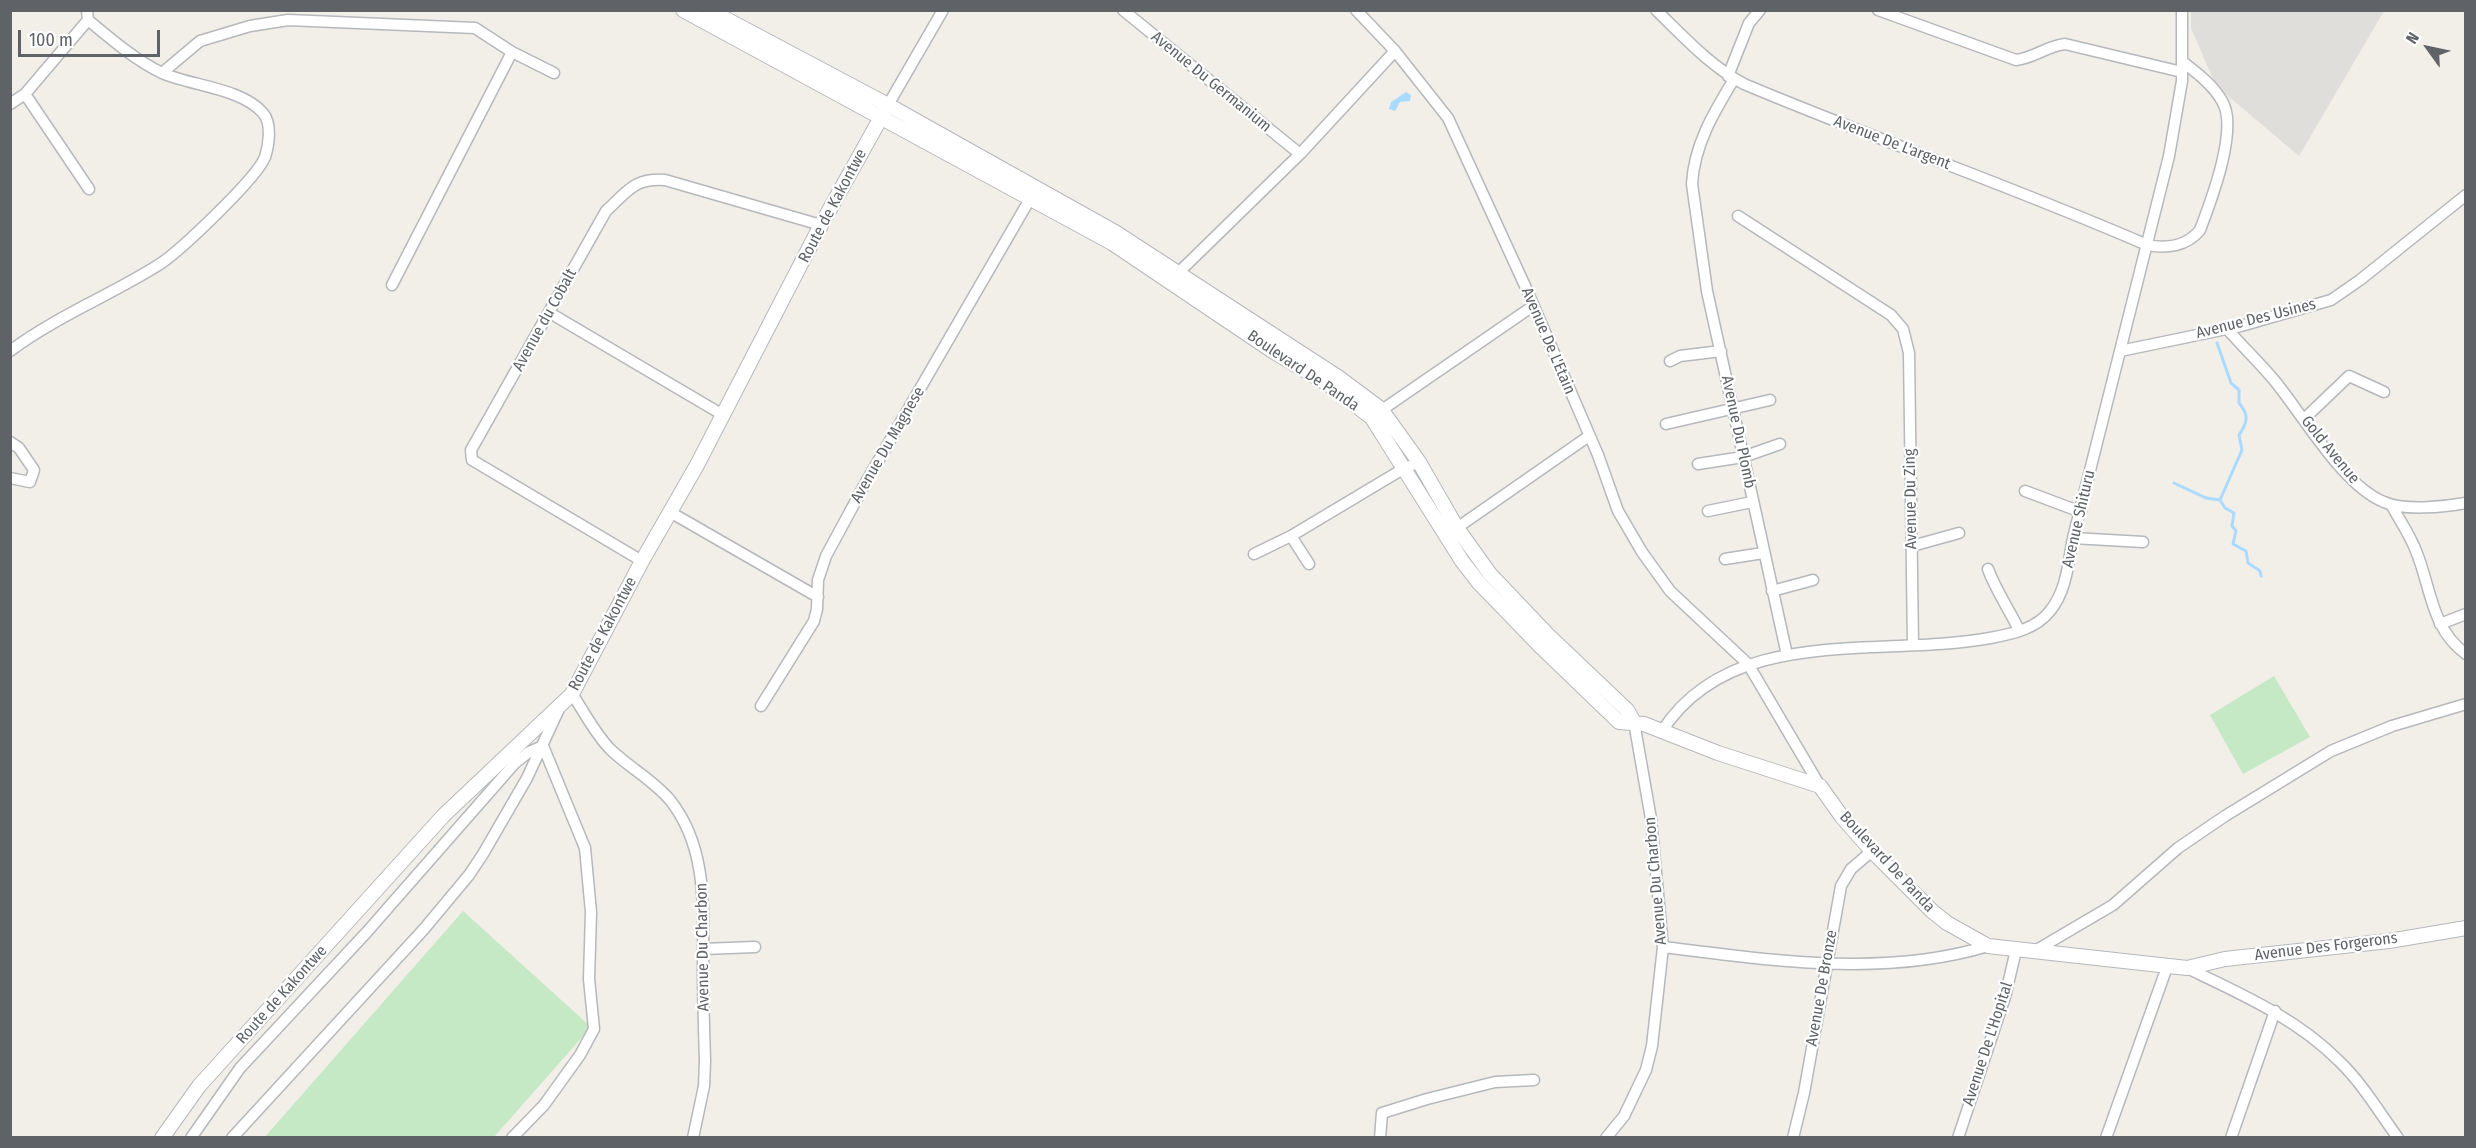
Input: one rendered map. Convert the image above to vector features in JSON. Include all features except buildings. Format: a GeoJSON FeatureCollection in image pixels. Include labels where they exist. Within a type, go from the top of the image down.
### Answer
{"type":"FeatureCollection","features":[{"type":"Feature","properties":{"kind":"street"},"geometry":{"type":"LineString","coordinates":[[683,10],[885,111]]}},
{"type":"Feature","properties":{"kind":"street"},"geometry":{"type":"LineString","coordinates":[[709,10],[885,111]]}},
{"type":"Feature","properties":{"kind":"street"},"geometry":{"type":"LineString","coordinates":[[885,111],[944,10]]}},
{"type":"Feature","properties":{"kind":"street","name":"Avenue Du Germanium"},"geometry":{"type":"LineString","coordinates":[[1123,10],[1300,154]]}},
{"type":"Feature","properties":{"kind":"street","name":"Avenue De L'Etain"},"geometry":{"type":"LineString","coordinates":[[1356,10],[1395,51],[1448,118],[1533,306],[1589,436],[1618,511],[1642,552],[1670,591],[1748,664],[1820,786]]}},
{"type":"Feature","properties":{"kind":"street","name":"Avenue De L'argent"},"geometry":{"type":"LineString","coordinates":[[1656,10],[1731,77],[1786,103],[2073,213],[2146,245]]}},
{"type":"Feature","properties":{"kind":"street"},"geometry":{"type":"LineString","coordinates":[[1748,10],[1749,23]]}},
{"type":"Feature","properties":{"kind":"street"},"geometry":{"type":"LineString","coordinates":[[1749,23],[1760,10]]}},
{"type":"Feature","properties":{"kind":"street"},"geometry":{"type":"LineString","coordinates":[[1878,10],[2016,60],[2037,56],[2055,45],[2065,44],[2182,67],[2205,80],[2224,102],[2228,126],[2225,149],[2205,218],[2194,237],[2173,246],[2158,248],[2146,245]]}},
{"type":"Feature","properties":{"kind":"street","name":"Avenue Shituru"},"geometry":{"type":"LineString","coordinates":[[1662,731],[1677,710],[1701,688],[1748,664],[1787,655],[1980,640],[2019,630],[2041,620],[2059,597],[2065,585],[2073,538],[2169,156],[2182,67],[2182,10]]}},
{"type":"Feature","properties":{"kind":"street"},"geometry":{"type":"LineString","coordinates":[[10,104],[25,93],[87,15],[116,43],[162,73],[248,100],[265,114],[269,134],[265,158],[243,186],[191,239],[161,263],[69,314],[10,351]]}},
{"type":"Feature","properties":{"kind":"street"},"geometry":{"type":"LineString","coordinates":[[162,73],[200,41],[250,26],[288,20],[475,28],[512,52],[554,73]]}},
{"type":"Feature","properties":{"kind":"street","name":"Avenue Du Plomb"},"geometry":{"type":"LineString","coordinates":[[1749,23],[1731,77],[1703,134],[1692,173],[1694,208],[1707,291],[1787,655]]}},
{"type":"Feature","properties":{"kind":"street"},"geometry":{"type":"LineString","coordinates":[[1174,277],[1300,154],[1395,51]]}},
{"type":"Feature","properties":{"kind":"street"},"geometry":{"type":"LineString","coordinates":[[392,285],[512,52]]}},
{"type":"Feature","properties":{"kind":"street"},"geometry":{"type":"LineString","coordinates":[[25,93],[89,189]]}},
{"type":"Feature","properties":{"kind":"street","name":"Boulevard De Panda"},"geometry":{"type":"LineString","coordinates":[[885,111],[1174,277],[1274,352],[1376,414],[1419,462],[1451,532],[1479,583],[1544,640],[1585,680],[1619,722],[1634,722],[1718,753],[1820,786],[1842,817],[1872,851],[1947,923],[1988,946],[2116,958],[2187,968]]}},
{"type":"Feature","properties":{"kind":"street","name":"Route de Kakontwe"},"geometry":{"type":"LineString","coordinates":[[162,1137],[199,1086],[444,815],[559,709],[572,694],[723,415],[821,225],[885,111]]}},
{"type":"Feature","properties":{"kind":"street","name":"Avenue du Cobalt"},"geometry":{"type":"LineString","coordinates":[[642,561],[472,460],[471,450],[606,211],[638,183],[647,179],[665,180],[821,225]]}},
{"type":"Feature","properties":{"kind":"street","name":"Avenue Du Magnese"},"geometry":{"type":"LineString","coordinates":[[761,706],[814,621],[818,580],[826,556],[866,482],[1033,194]]}},
{"type":"Feature","properties":{"kind":"street","name":"Avenue Des Usines"},"geometry":{"type":"LineString","coordinates":[[2120,351],[2228,330],[2331,300],[2360,280],[2466,195]]}},
{"type":"Feature","properties":{"kind":"street","name":"Avenue Du Zing"},"geometry":{"type":"LineString","coordinates":[[1738,216],[1891,315],[1904,329],[1909,353],[1913,645]]}},
{"type":"Feature","properties":{"kind":"street"},"geometry":{"type":"LineString","coordinates":[[1376,414],[1533,306]]}},
{"type":"Feature","properties":{"kind":"street"},"geometry":{"type":"LineString","coordinates":[[550,313],[723,415]]}},
{"type":"Feature","properties":{"kind":"street","name":"Gold Avenue"},"geometry":{"type":"LineString","coordinates":[[2228,330],[2274,379],[2335,460],[2364,491],[2392,506],[2466,503]]}},
{"type":"Feature","properties":{"kind":"street"},"geometry":{"type":"LineString","coordinates":[[1670,361],[1680,356],[1721,351]]}},
{"type":"Feature","properties":{"kind":"street"},"geometry":{"type":"LineString","coordinates":[[2304,418],[2349,376],[2384,392]]}},
{"type":"Feature","properties":{"kind":"street"},"geometry":{"type":"LineString","coordinates":[[1666,424],[1770,400]]}},
{"type":"Feature","properties":{"kind":"street","name":"Boulevard De Panda"},"geometry":{"type":"LineString","coordinates":[[1376,414],[1403,469],[1451,532]]}},
{"type":"Feature","properties":{"kind":"street"},"geometry":{"type":"LineString","coordinates":[[1451,532],[1589,436]]}},
{"type":"Feature","properties":{"kind":"street"},"geometry":{"type":"LineString","coordinates":[[10,442],[19,448],[34,470],[30,482],[10,478]]}},
{"type":"Feature","properties":{"kind":"street"},"geometry":{"type":"LineString","coordinates":[[1698,464],[1743,457],[1780,444]]}},
{"type":"Feature","properties":{"kind":"street"},"geometry":{"type":"LineString","coordinates":[[1254,554],[1291,536],[1403,469],[1419,462]]}},
{"type":"Feature","properties":{"kind":"street"},"geometry":{"type":"LineString","coordinates":[[2025,491],[2081,512]]}},
{"type":"Feature","properties":{"kind":"street"},"geometry":{"type":"LineString","coordinates":[[1708,511],[1752,502]]}},
{"type":"Feature","properties":{"kind":"street"},"geometry":{"type":"LineString","coordinates":[[2392,506],[2417,553],[2440,624],[2450,640],[2466,654]]}},
{"type":"Feature","properties":{"kind":"street"},"geometry":{"type":"LineString","coordinates":[[670,512],[818,597]]}},
{"type":"Feature","properties":{"kind":"street"},"geometry":{"type":"LineString","coordinates":[[1912,546],[1959,533]]}},
{"type":"Feature","properties":{"kind":"street"},"geometry":{"type":"LineString","coordinates":[[1291,536],[1309,564]]}},
{"type":"Feature","properties":{"kind":"street"},"geometry":{"type":"LineString","coordinates":[[2073,538],[2143,542]]}},
{"type":"Feature","properties":{"kind":"street"},"geometry":{"type":"LineString","coordinates":[[1725,559],[1763,553]]}},
{"type":"Feature","properties":{"kind":"street"},"geometry":{"type":"LineString","coordinates":[[1988,569],[1995,591],[2010,611],[2019,630]]}},
{"type":"Feature","properties":{"kind":"street"},"geometry":{"type":"LineString","coordinates":[[1772,591],[1813,580]]}},
{"type":"Feature","properties":{"kind":"street"},"geometry":{"type":"LineString","coordinates":[[2440,624],[2466,614]]}},
{"type":"Feature","properties":{"kind":"street","name":"Avenue Du Charbon"},"geometry":{"type":"LineString","coordinates":[[572,694],[597,735],[669,800],[690,834],[701,873],[705,1061],[704,1086],[693,1137]]}},
{"type":"Feature","properties":{"kind":"street"},"geometry":{"type":"LineString","coordinates":[[2033,952],[2113,905],[2178,848],[2224,816],[2331,751],[2392,726],[2466,704]]}},
{"type":"Feature","properties":{"kind":"street"},"geometry":{"type":"LineString","coordinates":[[232,1137],[424,929],[468,875],[503,821],[543,746],[559,709]]}},
{"type":"Feature","properties":{"kind":"street","name":"Avenue Du Charbon"},"geometry":{"type":"LineString","coordinates":[[1606,1137],[1624,1116],[1646,1070],[1652,1046],[1663,947],[1649,808],[1634,722]]}},
{"type":"Feature","properties":{"kind":"street"},"geometry":{"type":"LineString","coordinates":[[191,1137],[240,1068],[366,933],[515,763],[529,752],[543,746]]}},
{"type":"Feature","properties":{"kind":"street"},"geometry":{"type":"LineString","coordinates":[[512,1137],[544,1105],[580,1055],[594,1029],[589,980],[591,912],[585,848],[543,746]]}},
{"type":"Feature","properties":{"kind":"street","name":"Avenue De Bronze"},"geometry":{"type":"LineString","coordinates":[[1792,1137],[1804,1092],[1838,898],[1844,878],[1872,851]]}},
{"type":"Feature","properties":{"kind":"street","name":"Avenue Des Forgerons"},"geometry":{"type":"LineString","coordinates":[[2187,968],[2225,959],[2389,941],[2466,928]]}},
{"type":"Feature","properties":{"kind":"street"},"geometry":{"type":"LineString","coordinates":[[1663,947],[1827,964],[1885,964],[1929,961],[1988,946]]}},
{"type":"Feature","properties":{"kind":"street"},"geometry":{"type":"LineString","coordinates":[[704,949],[755,947]]}},
{"type":"Feature","properties":{"kind":"street","name":"Avenue De L'Hopital"},"geometry":{"type":"LineString","coordinates":[[1958,1137],[2005,997],[2016,950]]}},
{"type":"Feature","properties":{"kind":"street"},"geometry":{"type":"LineString","coordinates":[[2106,1137],[2167,967]]}},
{"type":"Feature","properties":{"kind":"street"},"geometry":{"type":"LineString","coordinates":[[2187,968],[2275,1011],[2312,1036],[2341,1062],[2398,1137]]}},
{"type":"Feature","properties":{"kind":"street"},"geometry":{"type":"LineString","coordinates":[[2230,1137],[2275,1011]]}},
{"type":"Feature","properties":{"kind":"street"},"geometry":{"type":"LineString","coordinates":[[1380,1137],[1382,1113],[1495,1082],[1534,1080]]}},
{"type":"Feature","properties":{"kind":"shaded area"},"geometry":{"type":"Polygon","coordinates":[[[2191,11],[2384,11],[2299,156],[2216,86],[2191,28],[2191,11]]]}},
{"type":"Feature","properties":{"kind":"green space"},"geometry":{"type":"Polygon","coordinates":[[[2274,676],[2310,737],[2243,774],[2210,715],[2274,676]]]}},
{"type":"Feature","properties":{"kind":"green space"},"geometry":{"type":"Polygon","coordinates":[[[463,911],[591,1027],[494,1137],[264,1138],[463,911]]]}},
{"type":"Feature","properties":{"kind":"water"},"geometry":{"type":"Polygon","coordinates":[[[1406,92],[1411,95],[1410,101],[1400,102],[1395,111],[1389,109],[1391,102],[1406,92]]]}},
{"type":"Feature","properties":{"kind":"waterway"},"geometry":{"type":"LineString","coordinates":[[2217,343],[2231,383],[2239,390],[2239,403],[2246,419],[2239,435],[2242,450],[2220,500],[2225,508],[2234,513],[2232,526],[2236,531],[2233,544],[2246,551],[2248,563],[2260,571],[2261,576]]}},
{"type":"Feature","properties":{"kind":"waterway"},"geometry":{"type":"LineString","coordinates":[[2174,483],[2206,498],[2220,500]]}}]}
